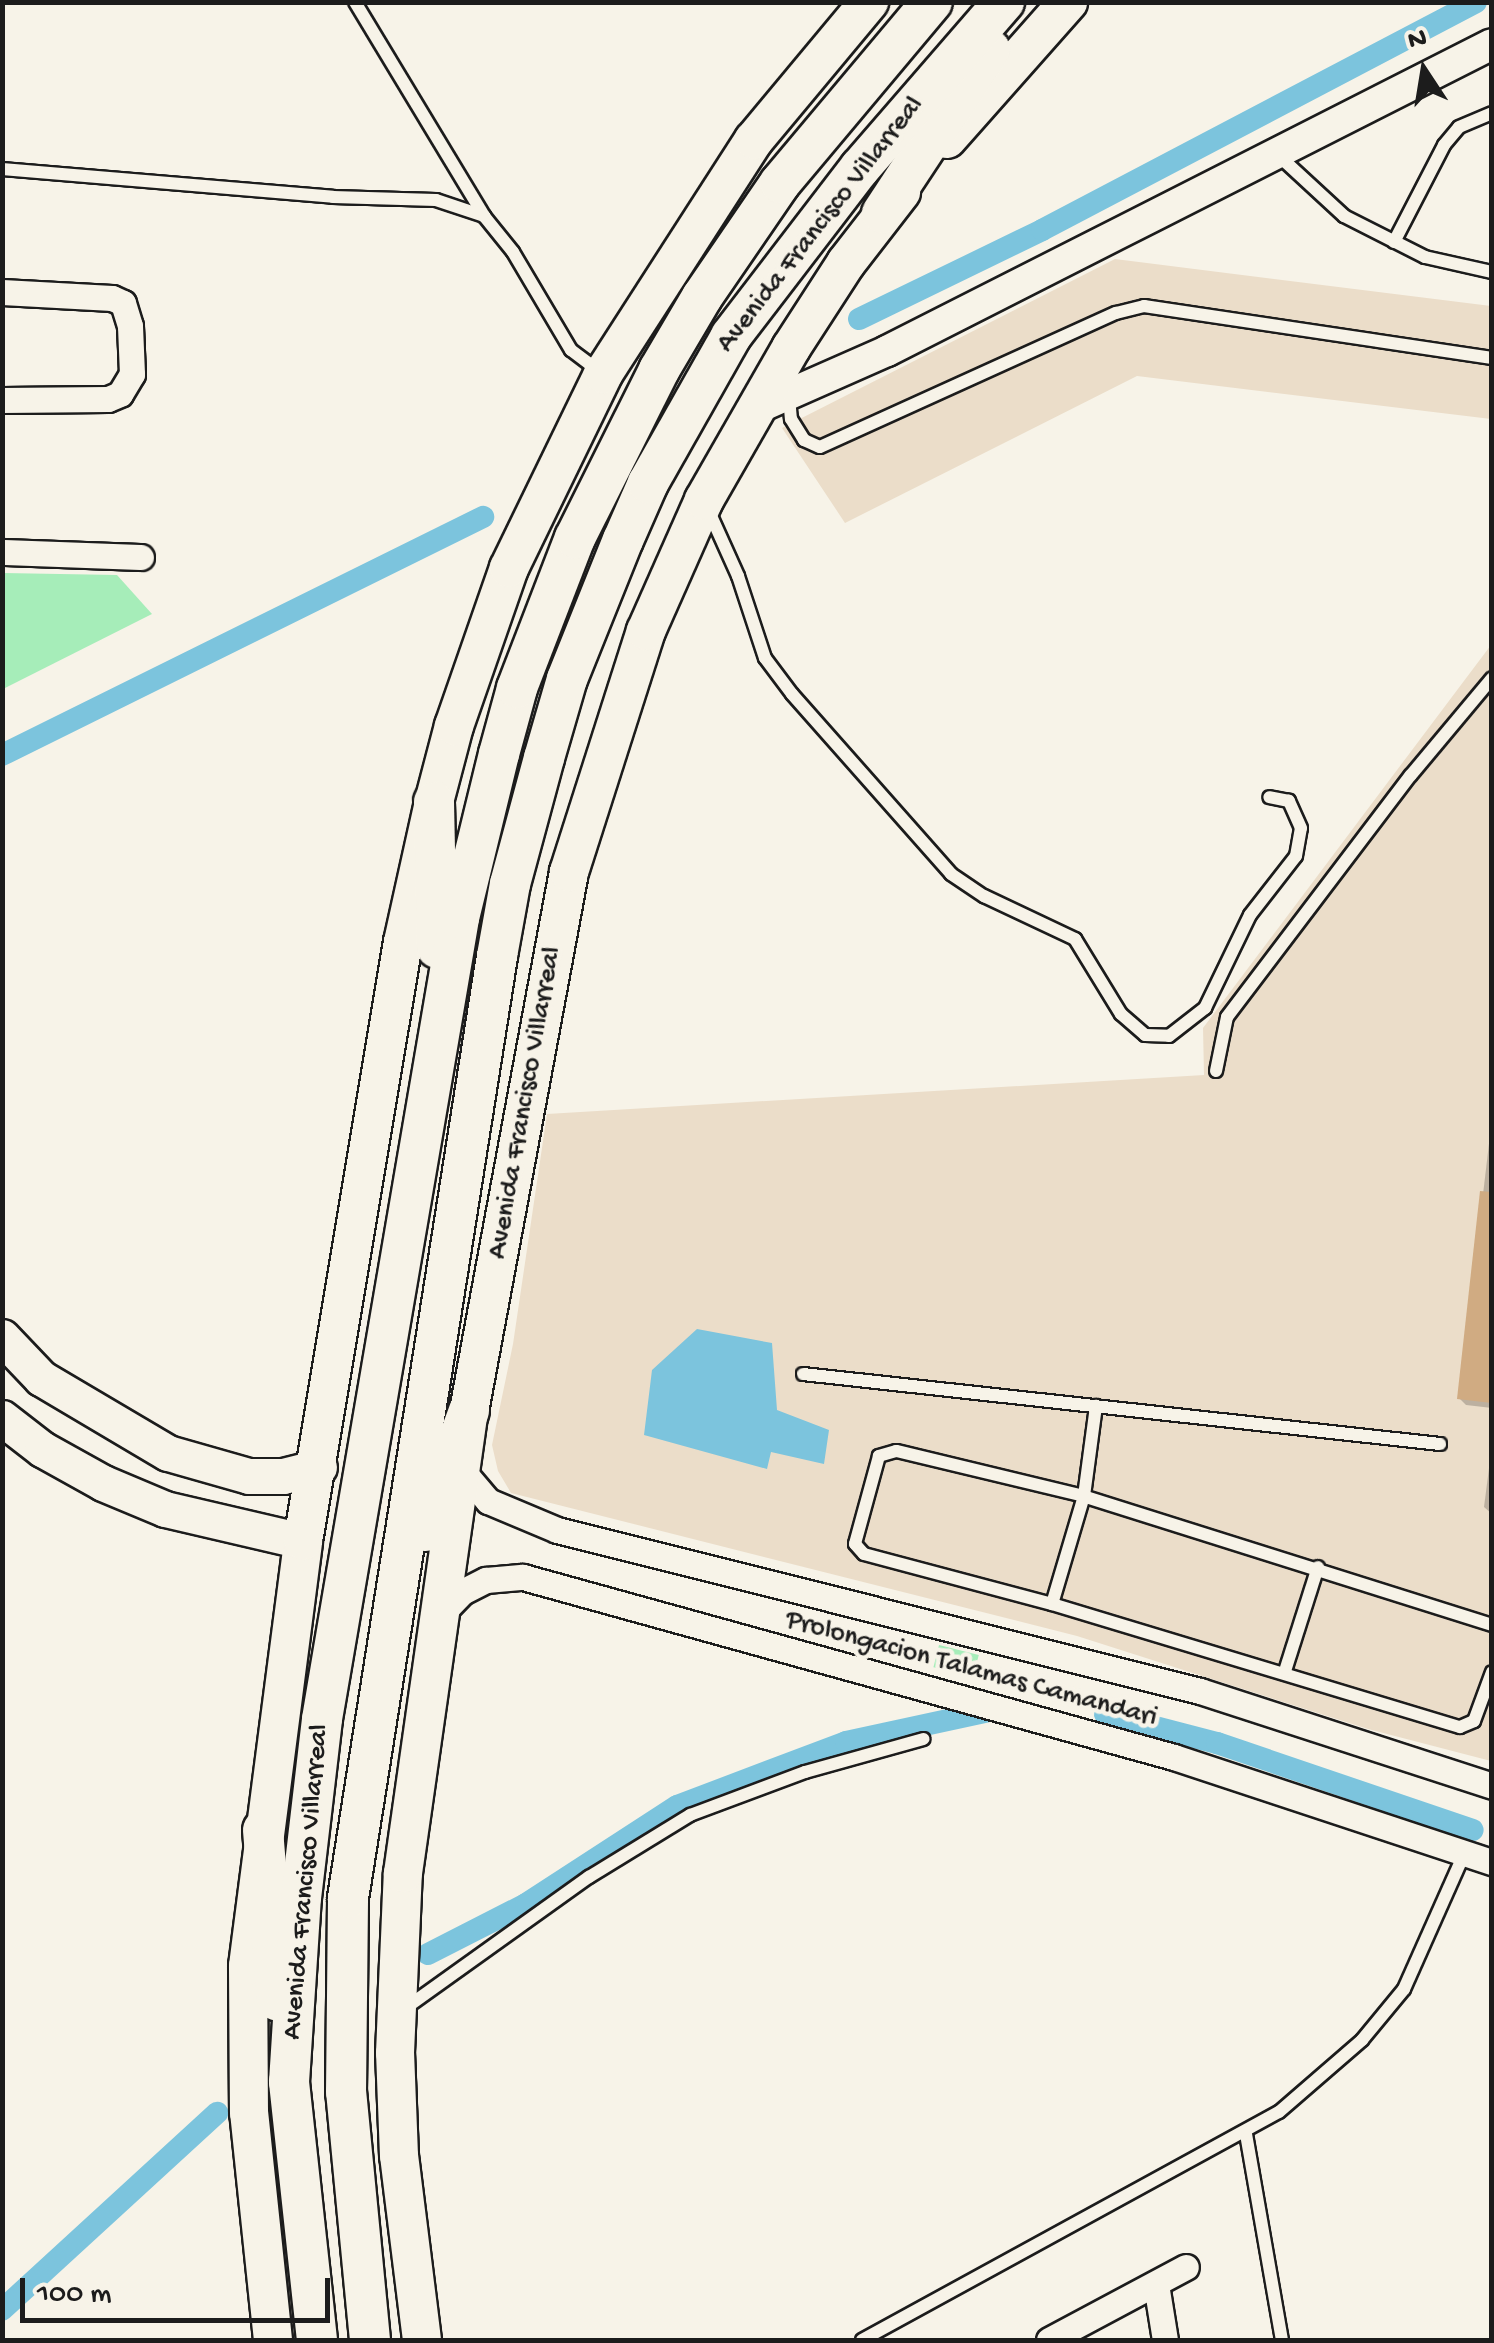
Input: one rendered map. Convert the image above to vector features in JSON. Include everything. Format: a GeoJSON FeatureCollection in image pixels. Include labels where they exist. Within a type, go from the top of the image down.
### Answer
{"type":"FeatureCollection","features":[{"type":"Feature","properties":{"kind":"highway","name":"Avenida Francisco Villarreal"},"geometry":{"type":"LineString","coordinates":[[317,2340],[289,2082],[301,1898],[322,1718],[459,918],[518,688],[575,538],[612,456],[702,298],[780,183],[932,2]]}},
{"type":"Feature","properties":{"kind":"highway","name":"Avenida Francisco Villarreal"},"geometry":{"type":"LineString","coordinates":[[370,2340],[352,2189],[344,1964],[360,1804],[507,902],[567,679],[648,483],[731,336],[860,168],[1004,2]]}},
{"type":"Feature","properties":{"kind":"highway"},"geometry":{"type":"LineString","coordinates":[[882,213],[1018,2]]}},
{"type":"Feature","properties":{"kind":"highway"},"geometry":{"type":"LineString","coordinates":[[434,802],[436,1064]]}},
{"type":"Feature","properties":{"kind":"highway"},"geometry":{"type":"LineString","coordinates":[[389,1639],[440,1482],[469,1411]]}},
{"type":"Feature","properties":{"kind":"highway"},"geometry":{"type":"LineString","coordinates":[[263,1830],[270,1940],[289,2082]]}},
{"type":"Feature","properties":{"kind":"main road","name":"Avenida Francisco Villarreal"},"geometry":{"type":"LineString","coordinates":[[273,2340],[249,2113],[248,1966],[303,1541],[319,1467],[378,1086],[434,802],[454,726],[509,568],[603,374],[754,140],[870,2]]}},
{"type":"Feature","properties":{"kind":"main road","name":"Avenida Francisco Villarreal"},"geometry":{"type":"LineString","coordinates":[[422,2340],[399,2156],[395,2016],[403,1873],[469,1411],[481,1363],[548,972],[581,824],[646,631],[704,500],[751,411],[882,213],[1068,2]]}},
{"type":"Feature","properties":{"kind":"main road"},"geometry":{"type":"LineString","coordinates":[[2,1337],[42,1378],[168,1453],[249,1476],[283,1476],[319,1467]]}},
{"type":"Feature","properties":{"kind":"main road"},"geometry":{"type":"LineString","coordinates":[[2,1418],[42,1449],[103,1484],[165,1508],[303,1541]]}},
{"type":"Feature","properties":{"kind":"street"},"geometry":{"type":"LineString","coordinates":[[751,411],[789,397],[1278,155],[1492,44]]}},
{"type":"Feature","properties":{"kind":"street"},"geometry":{"type":"LineString","coordinates":[[2,292],[112,298],[123,303],[130,326],[132,374],[120,394],[108,399],[2,400]]}},
{"type":"Feature","properties":{"kind":"street"},"geometry":{"type":"LineString","coordinates":[[2,552],[141,556]]}},
{"type":"Feature","properties":{"kind":"street"},"geometry":{"type":"LineString","coordinates":[[461,1469],[488,1501],[557,1530],[1200,1691],[1492,1786]]}},
{"type":"Feature","properties":{"kind":"street","name":"Prolongacion Talamas Camandari"},"geometry":{"type":"LineString","coordinates":[[440,1616],[462,1592],[486,1580],[523,1577],[1174,1757],[1491,1859]]}},
{"type":"Feature","properties":{"kind":"street"},"geometry":{"type":"LineString","coordinates":[[1050,2340],[1186,2267]]}},
{"type":"Feature","properties":{"kind":"street"},"geometry":{"type":"LineString","coordinates":[[1156,2284],[1165,2340]]}},
{"type":"Feature","properties":{"kind":"lane"},"geometry":{"type":"LineString","coordinates":[[356,2],[484,216],[513,252],[571,350],[586,366],[603,374]]}},
{"type":"Feature","properties":{"kind":"lane"},"geometry":{"type":"LineString","coordinates":[[1394,242],[1444,144],[1459,128],[1492,113]]}},
{"type":"Feature","properties":{"kind":"lane"},"geometry":{"type":"LineString","coordinates":[[1278,155],[1344,216],[1458,268],[1492,272]]}},
{"type":"Feature","properties":{"kind":"lane"},"geometry":{"type":"LineString","coordinates":[[2,169],[333,197],[436,200],[484,216]]}},
{"type":"Feature","properties":{"kind":"lane"},"geometry":{"type":"LineString","coordinates":[[789,397],[791,419],[804,440],[820,446],[1116,313],[1144,306],[1492,358]]}},
{"type":"Feature","properties":{"kind":"lane"},"geometry":{"type":"LineString","coordinates":[[704,500],[738,576],[765,658],[951,874],[984,896],[1075,939],[1121,1014],[1144,1035],[1169,1036],[1204,1008],[1250,915],[1296,856],[1301,828],[1289,801],[1269,796]]}},
{"type":"Feature","properties":{"kind":"lane"},"geometry":{"type":"LineString","coordinates":[[1216,1070],[1228,1016],[1411,775],[1492,678]]}},
{"type":"Feature","properties":{"kind":"lane"},"geometry":{"type":"LineString","coordinates":[[1204,1008],[1228,1016]]}},
{"type":"Feature","properties":{"kind":"lane"},"geometry":{"type":"LineString","coordinates":[[803,1374],[1440,1444]]}},
{"type":"Feature","properties":{"kind":"lane"},"geometry":{"type":"LineString","coordinates":[[1052,1604],[1084,1496],[1096,1406]]}},
{"type":"Feature","properties":{"kind":"lane"},"geometry":{"type":"LineString","coordinates":[[1492,1625],[1318,1566],[1084,1496],[896,1451],[879,1456],[860,1517],[857,1551],[1285,1671],[1460,1727],[1474,1720],[1492,1672]]}},
{"type":"Feature","properties":{"kind":"lane"},"geometry":{"type":"LineString","coordinates":[[1285,1671],[1318,1566]]}},
{"type":"Feature","properties":{"kind":"lane"},"geometry":{"type":"LineString","coordinates":[[395,2016],[589,1877],[690,1814],[805,1772],[923,1739]]}},
{"type":"Feature","properties":{"kind":"lane"},"geometry":{"type":"LineString","coordinates":[[862,2340],[1246,2134],[1280,2112],[1362,2040],[1404,1989],[1465,1852]]}},
{"type":"Feature","properties":{"kind":"lane"},"geometry":{"type":"LineString","coordinates":[[1246,2134],[1282,2340]]}},
{"type":"Feature","properties":{"kind":"shaded area"},"geometry":{"type":"Polygon","coordinates":[[[1115,259],[1491,306],[1491,419],[1137,376],[845,523],[782,428],[1115,259]]]}},
{"type":"Feature","properties":{"kind":"shaded area"},"geometry":{"type":"Polygon","coordinates":[[[1491,645],[1491,1761],[1368,1729],[1077,1636],[511,1493],[498,1471],[492,1445],[513,1344],[547,1114],[1204,1075],[1203,1028],[1491,645]]]}},
{"type":"Feature","properties":{"kind":"green space"},"geometry":{"type":"Polygon","coordinates":[[[3,573],[117,575],[152,614],[3,689],[3,573]]]}},
{"type":"Feature","properties":{"kind":"green space"},"geometry":{"type":"Polygon","coordinates":[[[939,1645],[979,1655],[973,1677],[933,1667],[939,1645]]]}},
{"type":"Feature","properties":{"kind":"water"},"geometry":{"type":"Polygon","coordinates":[[[697,1329],[772,1343],[777,1410],[829,1430],[824,1464],[771,1452],[767,1469],[644,1435],[652,1370],[697,1329]]]}},
{"type":"Feature","properties":{"kind":"building"},"geometry":{"type":"Polygon","coordinates":[[[1480,1191],[1492,1192],[1492,1403],[1457,1399],[1480,1191]]]}},
{"type":"Feature","properties":{"kind":"waterway"},"geometry":{"type":"LineString","coordinates":[[859,319],[1042,230],[1476,2]]}},
{"type":"Feature","properties":{"kind":"waterway"},"geometry":{"type":"LineString","coordinates":[[2,755],[483,517]]}},
{"type":"Feature","properties":{"kind":"waterway"},"geometry":{"type":"LineString","coordinates":[[428,1954],[526,1904],[677,1806],[846,1742],[985,1712]]}},
{"type":"Feature","properties":{"kind":"waterway"},"geometry":{"type":"LineString","coordinates":[[1105,1714],[1217,1743],[1473,1830]]}},
{"type":"Feature","properties":{"kind":"waterway"},"geometry":{"type":"LineString","coordinates":[[2,2310],[217,2113]]}}]}
